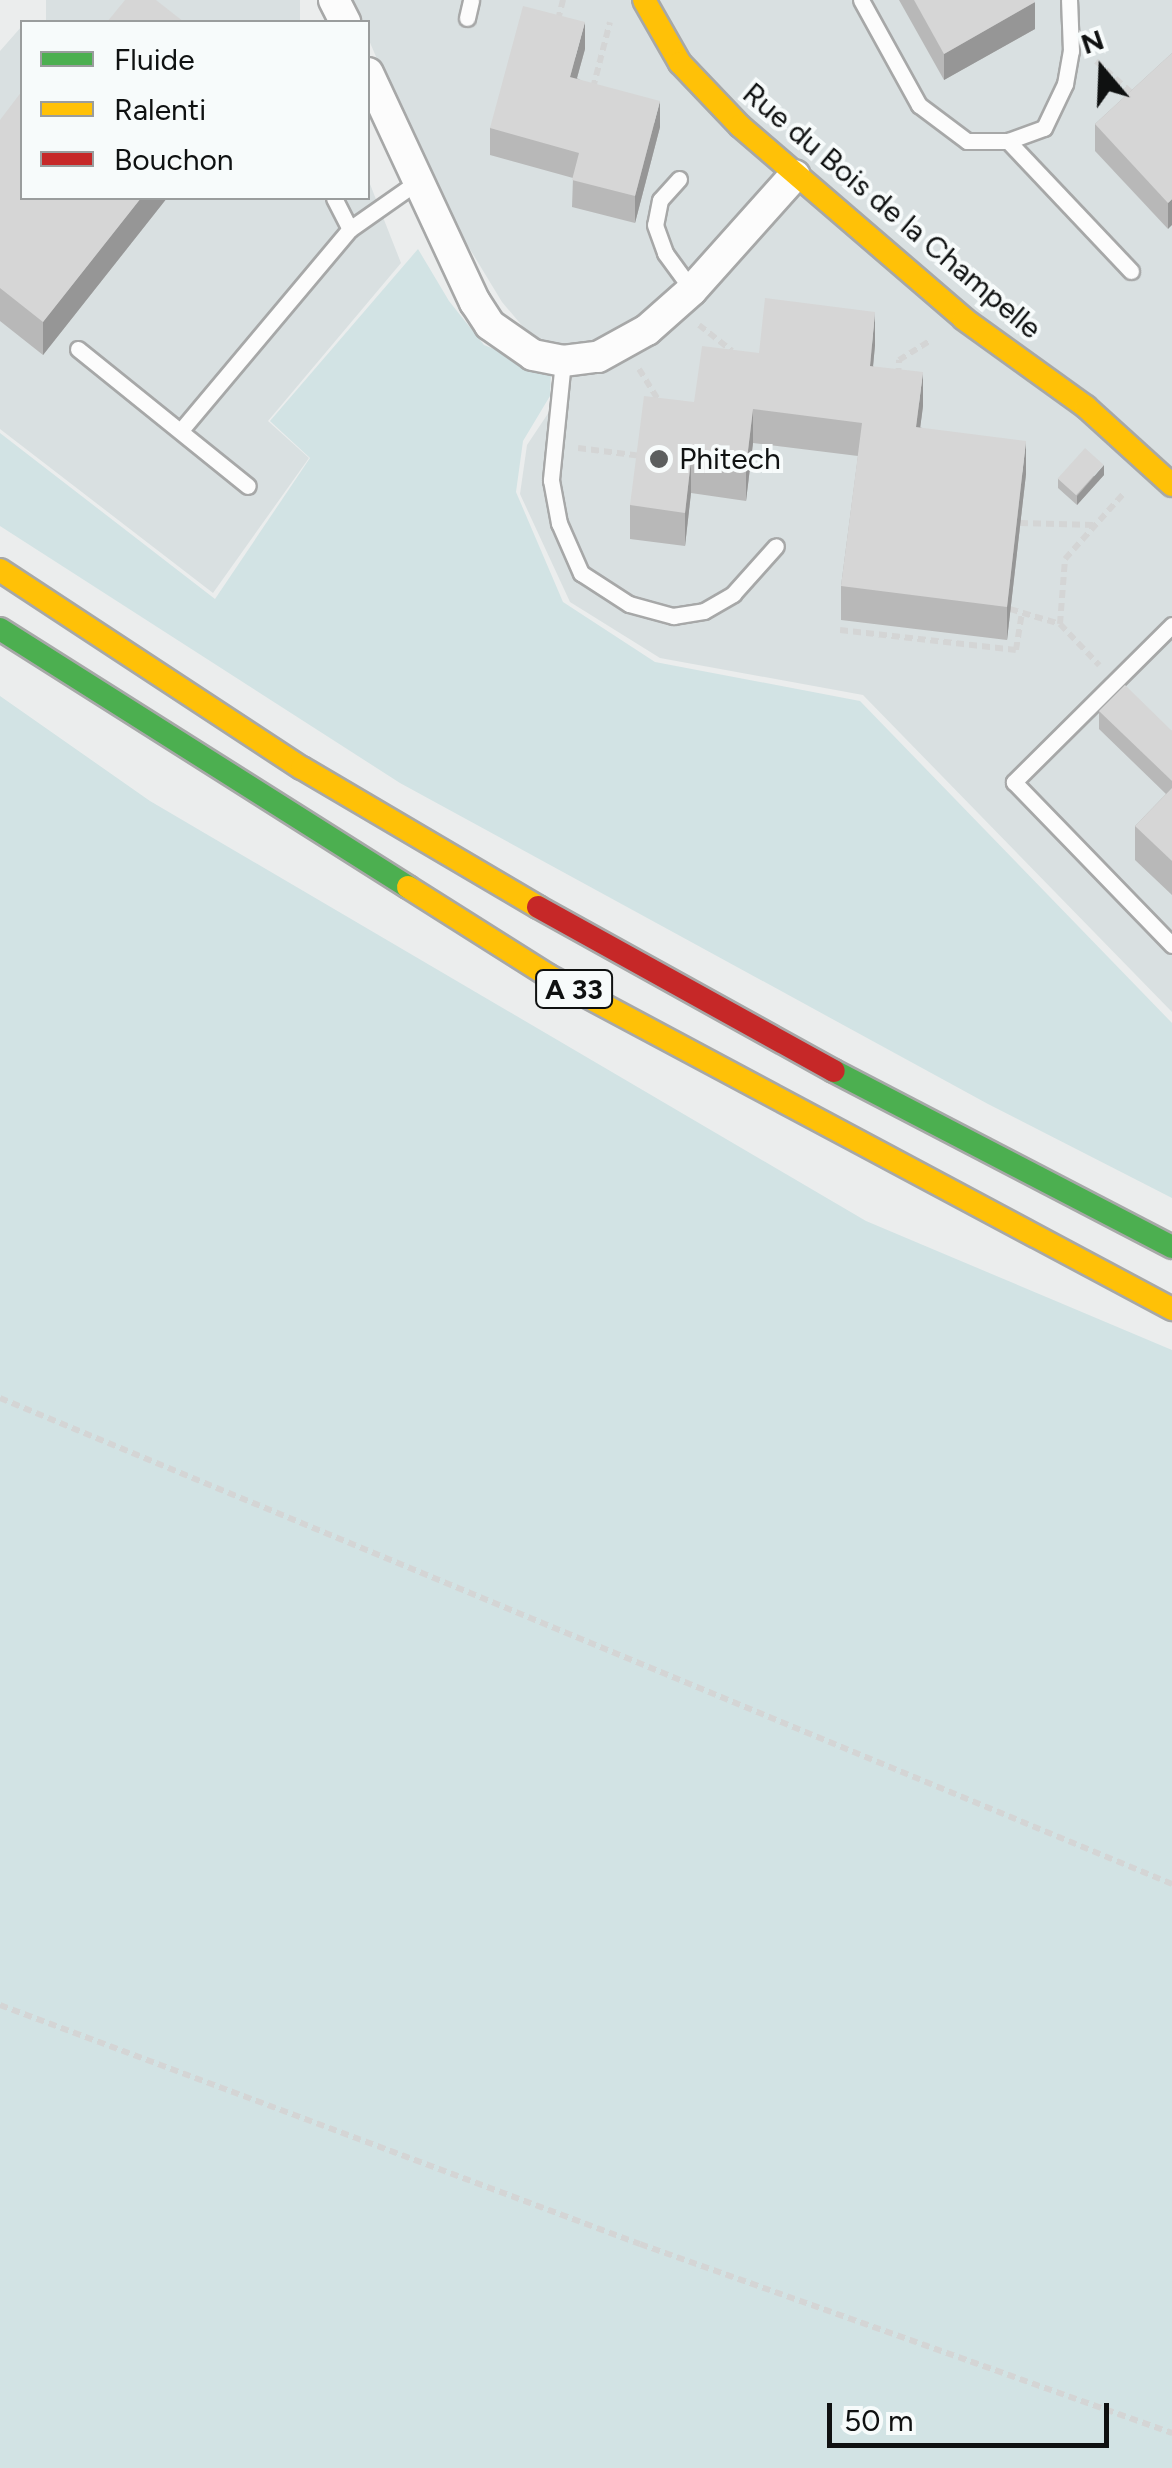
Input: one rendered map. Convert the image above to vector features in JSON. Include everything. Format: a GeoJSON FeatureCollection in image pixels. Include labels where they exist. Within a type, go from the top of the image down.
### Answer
{"type":"FeatureCollection","features":[{"type":"Feature","properties":{"kind":"main road","name":"Rue du Bois de la Champelle"},"geometry":{"type":"LineString","coordinates":[[652,5],[693,78],[796,175],[964,319],[1086,407],[1172,485]]}},
{"type":"Feature","properties":{"kind":"main road","name":"A 33"},"geometry":{"type":"LineString","coordinates":[[0,570],[302,768],[553,916],[934,1126],[1172,1247]]}},
{"type":"Feature","properties":{"kind":"main road","name":"A 33"},"geometry":{"type":"LineString","coordinates":[[0,629],[547,975],[1172,1308]]}},
{"type":"Feature","properties":{"kind":"street"},"geometry":{"type":"LineString","coordinates":[[370,78],[416,182],[490,325],[534,355],[563,362],[598,357],[624,345],[685,297],[796,175]]}},
{"type":"Feature","properties":{"kind":"lane"},"geometry":{"type":"LineString","coordinates":[[467,18],[471,0]]}},
{"type":"Feature","properties":{"kind":"lane"},"geometry":{"type":"LineString","coordinates":[[860,0],[919,105],[967,141],[1008,141],[1044,128],[1065,84],[1072,51],[1069,0]]}},
{"type":"Feature","properties":{"kind":"lane"},"geometry":{"type":"LineString","coordinates":[[1008,141],[1130,272]]}},
{"type":"Feature","properties":{"kind":"lane"},"geometry":{"type":"LineString","coordinates":[[679,179],[660,200],[655,225],[685,297]]}},
{"type":"Feature","properties":{"kind":"lane"},"geometry":{"type":"LineString","coordinates":[[182,429],[350,229],[416,182]]}},
{"type":"Feature","properties":{"kind":"lane"},"geometry":{"type":"LineString","coordinates":[[335,200],[350,229]]}},
{"type":"Feature","properties":{"kind":"lane"},"geometry":{"type":"LineString","coordinates":[[78,349],[248,486]]}},
{"type":"Feature","properties":{"kind":"lane"},"geometry":{"type":"LineString","coordinates":[[563,362],[551,480],[559,523],[581,573],[629,604],[673,616],[704,610],[734,594],[776,546]]}},
{"type":"Feature","properties":{"kind":"lane"},"geometry":{"type":"LineString","coordinates":[[1172,625],[1014,782],[1172,945]]}},
{"type":"Feature","properties":{"kind":"path"},"geometry":{"type":"LineString","coordinates":[[556,27],[563,0]]}},
{"type":"Feature","properties":{"kind":"path"},"geometry":{"type":"LineString","coordinates":[[592,90],[611,18]]}},
{"type":"Feature","properties":{"kind":"path"},"geometry":{"type":"LineString","coordinates":[[1100,62],[1144,106]]}},
{"type":"Feature","properties":{"kind":"path"},"geometry":{"type":"LineString","coordinates":[[1133,94],[1146,82]]}},
{"type":"Feature","properties":{"kind":"path"},"geometry":{"type":"LineString","coordinates":[[685,297],[719,344],[741,356]]}},
{"type":"Feature","properties":{"kind":"path"},"geometry":{"type":"LineString","coordinates":[[897,388],[899,360],[964,319]]}},
{"type":"Feature","properties":{"kind":"path"},"geometry":{"type":"LineString","coordinates":[[624,345],[660,402],[675,409]]}},
{"type":"Feature","properties":{"kind":"path"},"geometry":{"type":"LineString","coordinates":[[885,372],[898,374]]}},
{"type":"Feature","properties":{"kind":"path"},"geometry":{"type":"LineString","coordinates":[[555,445],[641,456]]}},
{"type":"Feature","properties":{"kind":"path"},"geometry":{"type":"LineString","coordinates":[[1060,624],[1065,559],[1149,463]]}},
{"type":"Feature","properties":{"kind":"path"},"geometry":{"type":"LineString","coordinates":[[1020,523],[1096,525]]}},
{"type":"Feature","properties":{"kind":"path"},"geometry":{"type":"LineString","coordinates":[[1010,609],[1060,624],[1114,682]]}},
{"type":"Feature","properties":{"kind":"path"},"geometry":{"type":"LineString","coordinates":[[840,630],[1016,650],[1022,612]]}},
{"type":"Feature","properties":{"kind":"path"},"geometry":{"type":"LineString","coordinates":[[0,1398],[1172,1884]]}},
{"type":"Feature","properties":{"kind":"path"},"geometry":{"type":"LineString","coordinates":[[0,2005],[622,2237],[1172,2433]]}},
{"type":"Feature","properties":{"kind":"shaded area"},"geometry":{"type":"Polygon","coordinates":[[[46,0],[300,0],[300,20],[46,20],[46,0]]]}},
{"type":"Feature","properties":{"kind":"shaded area"},"geometry":{"type":"Polygon","coordinates":[[[351,0],[1172,0],[1172,1012],[863,695],[660,658],[570,602],[520,494],[527,445],[581,364],[535,341],[502,302],[431,185],[370,43],[370,20],[360,20],[351,0]]]}},
{"type":"Feature","properties":{"kind":"shaded area"},"geometry":{"type":"Polygon","coordinates":[[[20,28],[20,200],[370,200],[370,184],[401,263],[268,421],[309,458],[213,593],[0,429],[0,51],[20,28]]]}},
{"type":"Feature","properties":{"kind":"shaded area"},"geometry":{"type":"Polygon","coordinates":[[[418,249],[449,301],[484,345],[551,372],[550,396],[523,441],[516,492],[563,602],[655,662],[860,701],[1172,1023],[1172,1198],[988,1104],[400,783],[0,526],[0,433],[215,599],[310,458],[270,421],[418,249]]]}},
{"type":"Feature","properties":{"kind":"shaded area"},"geometry":{"type":"Polygon","coordinates":[[[0,696],[150,801],[866,1221],[1172,1350],[1172,2468],[0,2468],[0,696]]]}},
{"type":"Feature","properties":{"kind":"building"},"geometry":{"type":"Polygon","coordinates":[[[125,0],[156,0],[181,20],[109,20],[125,0]]]}},
{"type":"Feature","properties":{"kind":"building"},"geometry":{"type":"Polygon","coordinates":[[[914,0],[1034,0],[1035,2],[944,54],[914,0]]]}},
{"type":"Feature","properties":{"kind":"building"},"geometry":{"type":"Polygon","coordinates":[[[523,6],[585,22],[570,77],[660,101],[635,196],[572,180],[579,153],[490,128],[523,6]]]}},
{"type":"Feature","properties":{"kind":"building"},"geometry":{"type":"Polygon","coordinates":[[[1172,53],[1172,199],[1168,203],[1095,124],[1172,53]]]}},
{"type":"Feature","properties":{"kind":"building"},"geometry":{"type":"Polygon","coordinates":[[[20,94],[20,200],[139,200],[43,322],[0,288],[0,120],[20,94]]]}},
{"type":"Feature","properties":{"kind":"building"},"geometry":{"type":"Polygon","coordinates":[[[765,298],[875,312],[870,366],[923,372],[916,427],[1026,441],[1007,607],[841,586],[862,423],[753,409],[746,467],[691,460],[685,513],[630,505],[644,396],[694,402],[702,346],[759,353],[765,298]]]}},
{"type":"Feature","properties":{"kind":"building"},"geometry":{"type":"Polygon","coordinates":[[[1085,448],[1104,465],[1076,495],[1058,478],[1085,448]]]}},
{"type":"Feature","properties":{"kind":"building"},"geometry":{"type":"Polygon","coordinates":[[[1125,685],[1172,731],[1172,781],[1099,711],[1125,685]]]}},
{"type":"Feature","properties":{"kind":"building"},"geometry":{"type":"Polygon","coordinates":[[[1172,788],[1172,861],[1135,826],[1172,788]]]}},
{"type":"Feature","properties":{"kind":"traffic: fast"},"geometry":{"type":"LineString","coordinates":[[0,629],[408,887]]}},
{"type":"Feature","properties":{"kind":"traffic: fast"},"geometry":{"type":"LineString","coordinates":[[834,1071],[1172,1247]]}},
{"type":"Feature","properties":{"kind":"traffic: slow"},"geometry":{"type":"LineString","coordinates":[[644,0],[680,63],[740,126],[964,319],[1086,407],[1172,485]]}},
{"type":"Feature","properties":{"kind":"traffic: slow"},"geometry":{"type":"LineString","coordinates":[[0,570],[302,768],[538,907]]}},
{"type":"Feature","properties":{"kind":"traffic: slow"},"geometry":{"type":"LineString","coordinates":[[408,887],[547,975],[1172,1309]]}},
{"type":"Feature","properties":{"kind":"traffic: jam"},"geometry":{"type":"LineString","coordinates":[[538,907],[834,1071]]}},
{"type":"Feature","properties":{"kind":"place","name":"Phitech"},"geometry":{"type":"Point","coordinates":[659,459]}}]}
